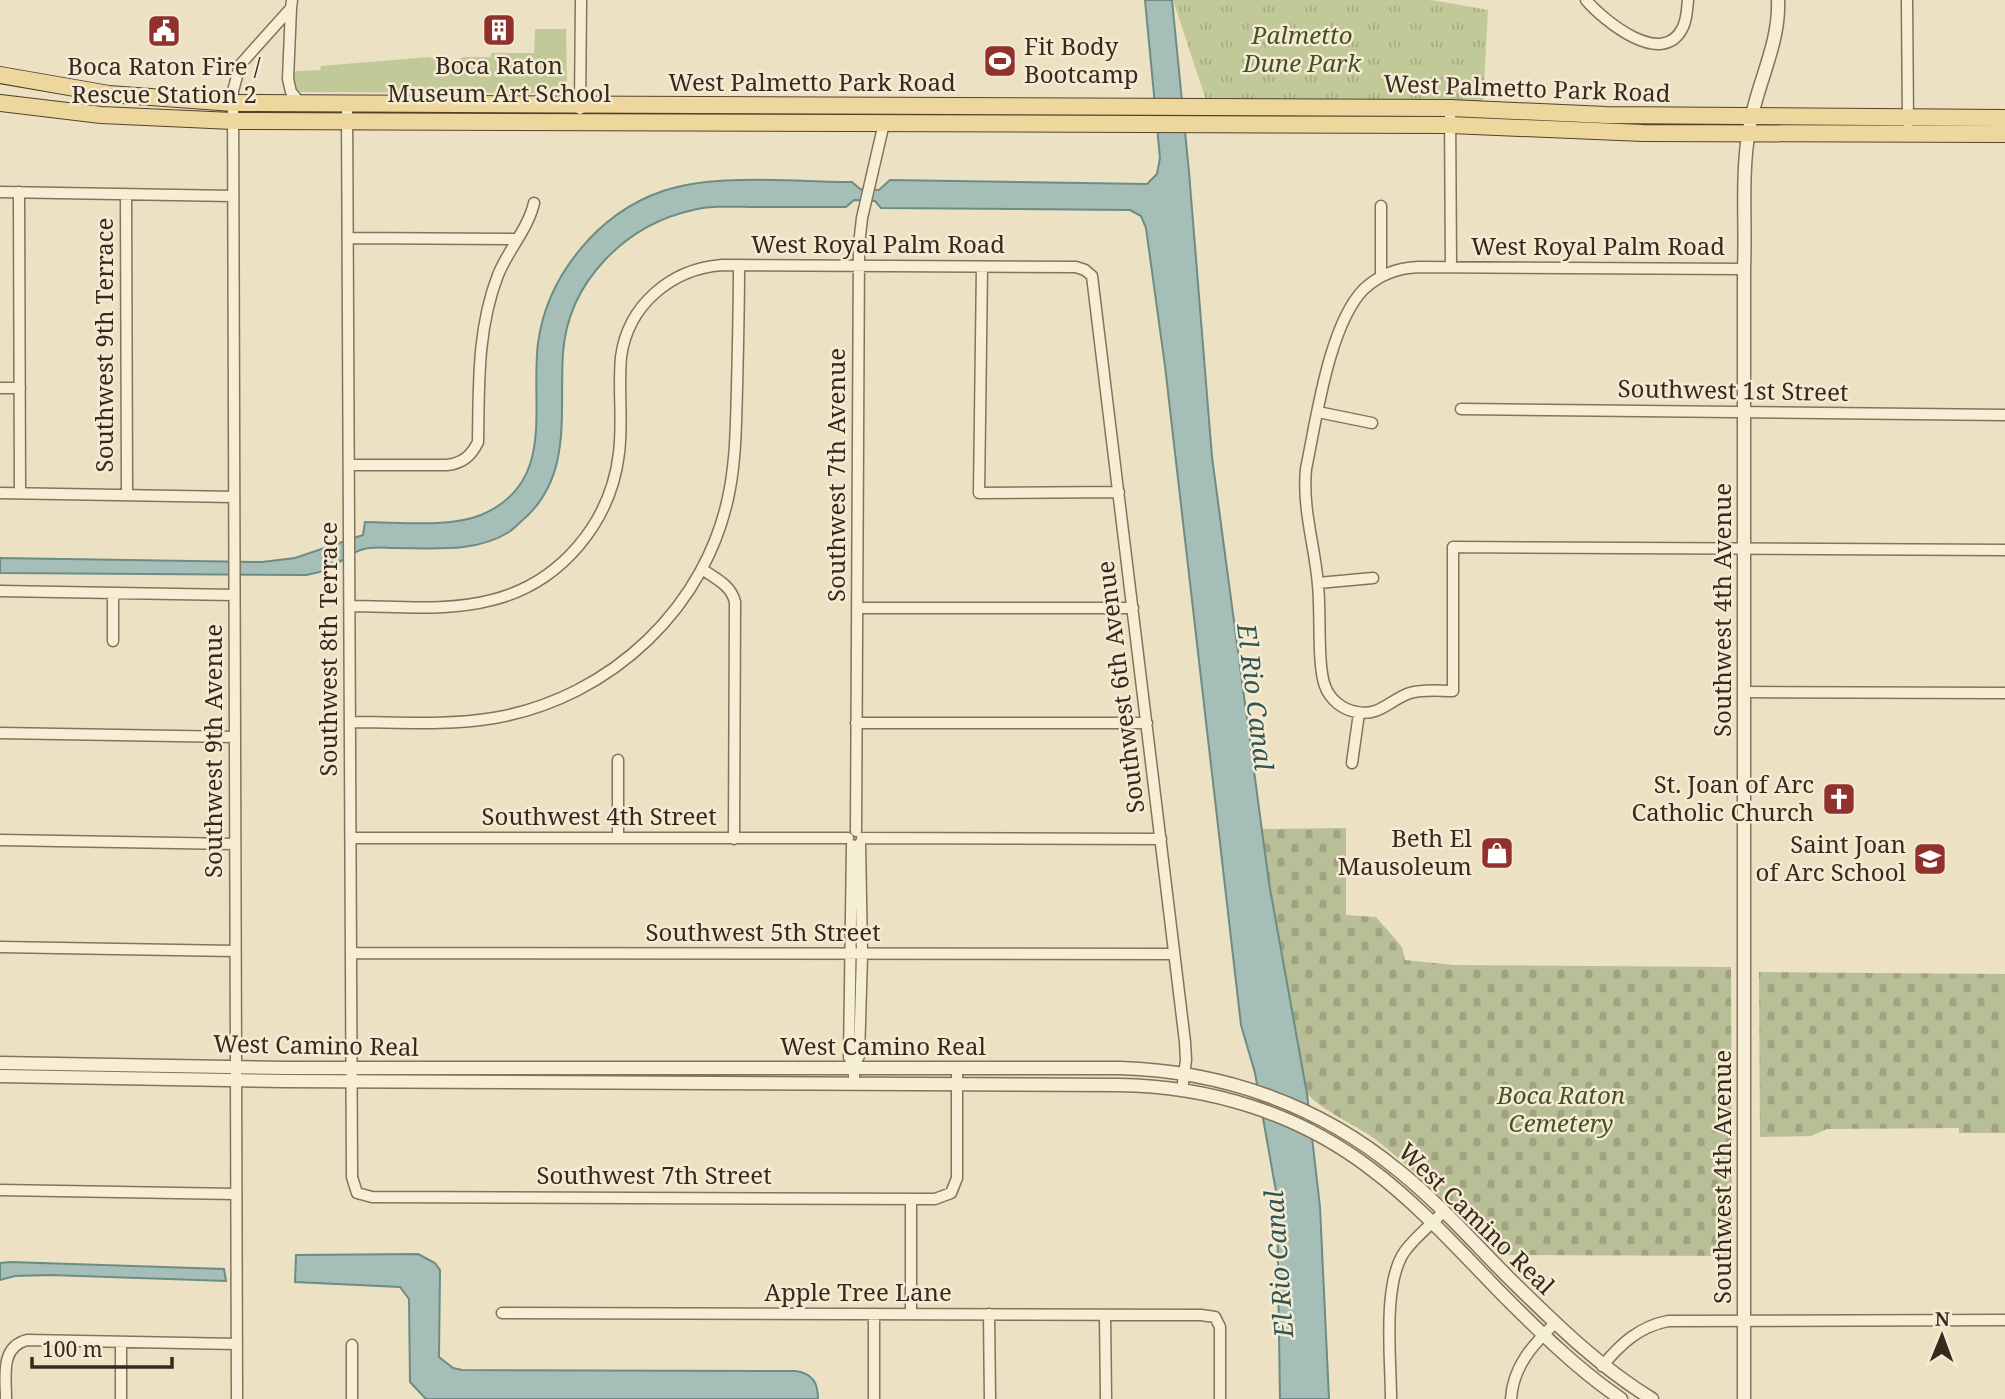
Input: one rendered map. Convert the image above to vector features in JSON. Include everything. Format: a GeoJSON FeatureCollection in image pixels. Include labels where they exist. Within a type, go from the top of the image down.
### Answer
{"type":"FeatureCollection","features":[{"type":"Feature","properties":{"kind":"main road","name":"West Palmetto Park Road"},"geometry":{"type":"LineString","coordinates":[[0,75],[109,94],[302,105],[347,113]]}},
{"type":"Feature","properties":{"kind":"main road","name":"West Palmetto Park Road"},"geometry":{"type":"LineString","coordinates":[[0,103],[101,115],[233,121],[347,113],[580,114],[965,123],[1450,125],[1643,132],[1750,124]]}},
{"type":"Feature","properties":{"kind":"main road","name":"West Palmetto Park Road"},"geometry":{"type":"LineString","coordinates":[[580,114],[948,106],[1450,108],[1750,124],[1908,126],[2002,133]]}},
{"type":"Feature","properties":{"kind":"main road"},"geometry":{"type":"LineString","coordinates":[[884,122],[890,113],[934,111],[948,106]]}},
{"type":"Feature","properties":{"kind":"main road"},"geometry":{"type":"LineString","coordinates":[[965,123],[975,116],[1016,115],[1022,112],[1025,106]]}},
{"type":"Feature","properties":{"kind":"main road","name":"West Palmetto Park Road"},"geometry":{"type":"LineString","coordinates":[[1908,126],[2005,118]]}},
{"type":"Feature","properties":{"kind":"street"},"geometry":{"type":"LineString","coordinates":[[580,114],[581,0]]}},
{"type":"Feature","properties":{"kind":"street"},"geometry":{"type":"LineString","coordinates":[[1586,0],[1631,37],[1658,44],[1677,37],[1682,29],[1688,0]]}},
{"type":"Feature","properties":{"kind":"street","name":"Southwest 4th Avenue"},"geometry":{"type":"LineString","coordinates":[[1744,1399],[1746,149],[1750,124],[1779,23],[1778,0]]}},
{"type":"Feature","properties":{"kind":"street"},"geometry":{"type":"LineString","coordinates":[[1907,0],[1908,126]]}},
{"type":"Feature","properties":{"kind":"street"},"geometry":{"type":"LineString","coordinates":[[291,4],[288,79],[291,92],[302,105]]}},
{"type":"Feature","properties":{"kind":"street","name":"Southwest 9th Avenue"},"geometry":{"type":"LineString","coordinates":[[237,1399],[233,83],[240,65],[291,4]]}},
{"type":"Feature","properties":{"kind":"street"},"geometry":{"type":"LineString","coordinates":[[1450,108],[1451,267]]}},
{"type":"Feature","properties":{"kind":"street","name":"Southwest 8th Terrace"},"geometry":{"type":"LineString","coordinates":[[347,113],[351,1082],[352,1177],[357,1193]]}},
{"type":"Feature","properties":{"kind":"street","name":"Southwest 7th Avenue"},"geometry":{"type":"LineString","coordinates":[[854,1072],[859,1056],[862,954],[856,839],[859,266],[862,218],[884,122]]}},
{"type":"Feature","properties":{"kind":"street"},"geometry":{"type":"LineString","coordinates":[[0,192],[233,196]]}},
{"type":"Feature","properties":{"kind":"street"},"geometry":{"type":"LineString","coordinates":[[19,192],[20,493]]}},
{"type":"Feature","properties":{"kind":"street","name":"Southwest 9th Terrace"},"geometry":{"type":"LineString","coordinates":[[126,194],[127,495]]}},
{"type":"Feature","properties":{"kind":"street"},"geometry":{"type":"LineString","coordinates":[[349,465],[457,464],[474,451],[478,442],[481,342],[489,300],[498,275],[531,215],[534,203]]}},
{"type":"Feature","properties":{"kind":"street"},"geometry":{"type":"LineString","coordinates":[[1381,206],[1381,276],[1358,295],[1348,312],[1329,363],[1304,487],[1318,583],[1324,684],[1341,706],[1359,713],[1378,711],[1413,692],[1452,691],[1453,547],[2005,550]]}},
{"type":"Feature","properties":{"kind":"street"},"geometry":{"type":"LineString","coordinates":[[349,238],[517,239]]}},
{"type":"Feature","properties":{"kind":"street"},"geometry":{"type":"LineString","coordinates":[[350,722],[475,721],[521,712],[565,697],[598,679],[643,645],[675,610],[702,569],[723,519],[733,473],[739,265]]}},
{"type":"Feature","properties":{"kind":"street","name":"West Royal Palm Road"},"geometry":{"type":"LineString","coordinates":[[350,606],[456,606],[495,600],[531,585],[569,556],[594,525],[611,490],[619,453],[622,351],[627,332],[636,316],[660,288],[677,277],[713,266],[739,265],[1076,267],[1085,270],[1092,276],[1093,281]]}},
{"type":"Feature","properties":{"kind":"street"},"geometry":{"type":"LineString","coordinates":[[982,267],[979,493],[1119,492]]}},
{"type":"Feature","properties":{"kind":"street","name":"West Royal Palm Road"},"geometry":{"type":"LineString","coordinates":[[1381,276],[1408,268],[1451,267],[1744,269]]}},
{"type":"Feature","properties":{"kind":"street","name":"Southwest 6th Avenue"},"geometry":{"type":"LineString","coordinates":[[1093,281],[1186,1053],[1182,1090]]}},
{"type":"Feature","properties":{"kind":"street"},"geometry":{"type":"LineString","coordinates":[[0,387],[20,388]]}},
{"type":"Feature","properties":{"kind":"street","name":"Southwest 1st Street"},"geometry":{"type":"LineString","coordinates":[[1461,409],[2005,415]]}},
{"type":"Feature","properties":{"kind":"street"},"geometry":{"type":"LineString","coordinates":[[1318,412],[1373,423]]}},
{"type":"Feature","properties":{"kind":"street"},"geometry":{"type":"LineString","coordinates":[[0,493],[234,497]]}},
{"type":"Feature","properties":{"kind":"street"},"geometry":{"type":"LineString","coordinates":[[702,569],[726,585],[733,593],[735,602],[734,839]]}},
{"type":"Feature","properties":{"kind":"street"},"geometry":{"type":"LineString","coordinates":[[1318,583],[1373,578]]}},
{"type":"Feature","properties":{"kind":"street"},"geometry":{"type":"LineString","coordinates":[[0,591],[234,595]]}},
{"type":"Feature","properties":{"kind":"street"},"geometry":{"type":"LineString","coordinates":[[113,593],[113,641]]}},
{"type":"Feature","properties":{"kind":"street"},"geometry":{"type":"LineString","coordinates":[[857,608],[1133,608]]}},
{"type":"Feature","properties":{"kind":"street"},"geometry":{"type":"LineString","coordinates":[[1744,692],[2005,693]]}},
{"type":"Feature","properties":{"kind":"street"},"geometry":{"type":"LineString","coordinates":[[1352,763],[1359,713]]}},
{"type":"Feature","properties":{"kind":"street"},"geometry":{"type":"LineString","coordinates":[[856,723],[1147,723]]}},
{"type":"Feature","properties":{"kind":"street"},"geometry":{"type":"LineString","coordinates":[[0,733],[235,737]]}},
{"type":"Feature","properties":{"kind":"street"},"geometry":{"type":"LineString","coordinates":[[618,761],[618,838]]}},
{"type":"Feature","properties":{"kind":"street","name":"Southwest 4th Street"},"geometry":{"type":"LineString","coordinates":[[351,838],[1161,839]]}},
{"type":"Feature","properties":{"kind":"street","name":"Southwest 7th Avenue"},"geometry":{"type":"LineString","coordinates":[[854,1072],[849,1056],[849,955],[856,839]]}},
{"type":"Feature","properties":{"kind":"street"},"geometry":{"type":"LineString","coordinates":[[0,840],[235,844]]}},
{"type":"Feature","properties":{"kind":"street"},"geometry":{"type":"LineString","coordinates":[[0,947],[235,951]]}},
{"type":"Feature","properties":{"kind":"street","name":"Southwest 5th Street"},"geometry":{"type":"LineString","coordinates":[[351,953],[1174,954]]}},
{"type":"Feature","properties":{"kind":"street","name":"West Camino Real"},"geometry":{"type":"LineString","coordinates":[[0,1063],[854,1072],[957,1084],[1135,1085],[1182,1090],[1258,1109],[1318,1135],[1372,1169],[1432,1223],[1581,1370],[1622,1399]]}},
{"type":"Feature","properties":{"kind":"street"},"geometry":{"type":"LineString","coordinates":[[590,1068],[590,1082]]}},
{"type":"Feature","properties":{"kind":"street"},"geometry":{"type":"LineString","coordinates":[[957,1068],[957,1084]]}},
{"type":"Feature","properties":{"kind":"street","name":"West Camino Real"},"geometry":{"type":"LineString","coordinates":[[0,1076],[351,1082],[590,1082],[957,1068],[1120,1068],[1184,1073],[1256,1091],[1316,1116],[1373,1150],[1413,1183],[1602,1366],[1652,1399]]}},
{"type":"Feature","properties":{"kind":"street","name":"Southwest 7th Street"},"geometry":{"type":"LineString","coordinates":[[357,1193],[372,1197],[935,1199],[951,1193],[957,1178],[957,1084]]}},
{"type":"Feature","properties":{"kind":"street"},"geometry":{"type":"LineString","coordinates":[[1238,1102],[1248,1093],[1256,1091]]}},
{"type":"Feature","properties":{"kind":"street"},"geometry":{"type":"LineString","coordinates":[[0,1190],[236,1194]]}},
{"type":"Feature","properties":{"kind":"street"},"geometry":{"type":"LineString","coordinates":[[911,1199],[911,1314]]}},
{"type":"Feature","properties":{"kind":"street"},"geometry":{"type":"LineString","coordinates":[[1391,1399],[1393,1278],[1405,1251],[1443,1212]]}},
{"type":"Feature","properties":{"kind":"street","name":"Apple Tree Lane"},"geometry":{"type":"LineString","coordinates":[[502,1313],[1215,1317],[1220,1327],[1220,1399]]}},
{"type":"Feature","properties":{"kind":"street"},"geometry":{"type":"LineString","coordinates":[[874,1314],[874,1399]]}},
{"type":"Feature","properties":{"kind":"street"},"geometry":{"type":"LineString","coordinates":[[989,1314],[990,1399]]}},
{"type":"Feature","properties":{"kind":"street"},"geometry":{"type":"LineString","coordinates":[[1105,1315],[1106,1399]]}},
{"type":"Feature","properties":{"kind":"street"},"geometry":{"type":"LineString","coordinates":[[1602,1366],[1624,1341],[1649,1326],[1668,1321],[2005,1321]]}},
{"type":"Feature","properties":{"kind":"street"},"geometry":{"type":"LineString","coordinates":[[1511,1399],[1520,1364],[1555,1323]]}},
{"type":"Feature","properties":{"kind":"street"},"geometry":{"type":"LineString","coordinates":[[6,1399],[6,1359],[9,1350],[17,1343],[27,1340],[237,1344]]}},
{"type":"Feature","properties":{"kind":"street"},"geometry":{"type":"LineString","coordinates":[[121,1342],[121,1399]]}},
{"type":"Feature","properties":{"kind":"street"},"geometry":{"type":"LineString","coordinates":[[352,1345],[352,1399]]}},
{"type":"Feature","properties":{"kind":"green space","name":"Palmetto Dune Park"},"geometry":{"type":"Polygon","coordinates":[[[1173,0],[1432,0],[1488,10],[1483,103],[1206,100],[1173,0]]]}},
{"type":"Feature","properties":{"kind":"green space"},"geometry":{"type":"Polygon","coordinates":[[[535,29],[566,29],[567,93],[298,92],[291,75],[297,71],[320,70],[321,66],[429,57],[445,62],[465,57],[491,57],[491,53],[534,53],[535,29]]]}},
{"type":"Feature","properties":{"kind":"green space","name":"Boca Raton Cemetery"},"geometry":{"type":"Polygon","coordinates":[[[1346,828],[1346,915],[1376,917],[1402,947],[1405,960],[1453,965],[1731,967],[1732,1256],[1508,1255],[1490,1246],[1390,1151],[1307,1094],[1269,883],[1262,829],[1346,828]]]}},
{"type":"Feature","properties":{"kind":"green space"},"geometry":{"type":"Polygon","coordinates":[[[1759,972],[2005,974],[2005,1133],[1959,1133],[1959,1128],[1827,1129],[1811,1136],[1760,1137],[1759,972]]]}},
{"type":"Feature","properties":{"kind":"water","name":"El Rio Canal"},"geometry":{"type":"Polygon","coordinates":[[[1145,0],[1172,0],[1212,457],[1269,883],[1307,1094],[1320,1207],[1329,1399],[1280,1399],[1277,1197],[1255,1073],[1241,1025],[1165,366],[1146,228],[1141,216],[1130,210],[881,208],[875,201],[854,200],[846,207],[708,207],[693,210],[668,218],[623,243],[604,260],[588,281],[567,327],[563,353],[560,441],[551,482],[540,501],[525,518],[496,539],[468,546],[368,548],[355,552],[326,570],[306,575],[0,573],[0,558],[262,562],[295,558],[363,535],[365,522],[439,523],[481,515],[505,501],[521,484],[530,463],[535,441],[538,343],[543,318],[564,271],[597,231],[639,201],[663,191],[684,185],[731,180],[852,182],[860,189],[879,190],[890,180],[1147,184],[1157,174],[1160,158],[1145,0]]]}},
{"type":"Feature","properties":{"kind":"water"},"geometry":{"type":"Polygon","coordinates":[[[418,1254],[435,1263],[440,1270],[439,1357],[453,1368],[795,1371],[813,1379],[818,1399],[426,1399],[410,1382],[409,1299],[400,1287],[295,1282],[296,1255],[418,1254]]]}},
{"type":"Feature","properties":{"kind":"water"},"geometry":{"type":"Polygon","coordinates":[[[0,1263],[224,1269],[226,1281],[50,1275],[15,1276],[0,1280],[0,1263]]]}},
{"type":"Feature","properties":{"kind":"place","name":"Boca Raton Museum Art School"},"geometry":{"type":"Point","coordinates":[499,30]}},
{"type":"Feature","properties":{"kind":"place","name":"Boca Raton Fire / Rescue Station 2"},"geometry":{"type":"Point","coordinates":[164,31]}},
{"type":"Feature","properties":{"kind":"place","name":"Fit Body Bootcamp"},"geometry":{"type":"Point","coordinates":[1000,61]}},
{"type":"Feature","properties":{"kind":"place","name":"St. Joan of Arc Catholic Church"},"geometry":{"type":"Point","coordinates":[1839,799]}},
{"type":"Feature","properties":{"kind":"place","name":"Beth El Mausoleum"},"geometry":{"type":"Point","coordinates":[1497,853]}},
{"type":"Feature","properties":{"kind":"place","name":"Saint Joan of Arc School"},"geometry":{"type":"Point","coordinates":[1930,859]}}]}
